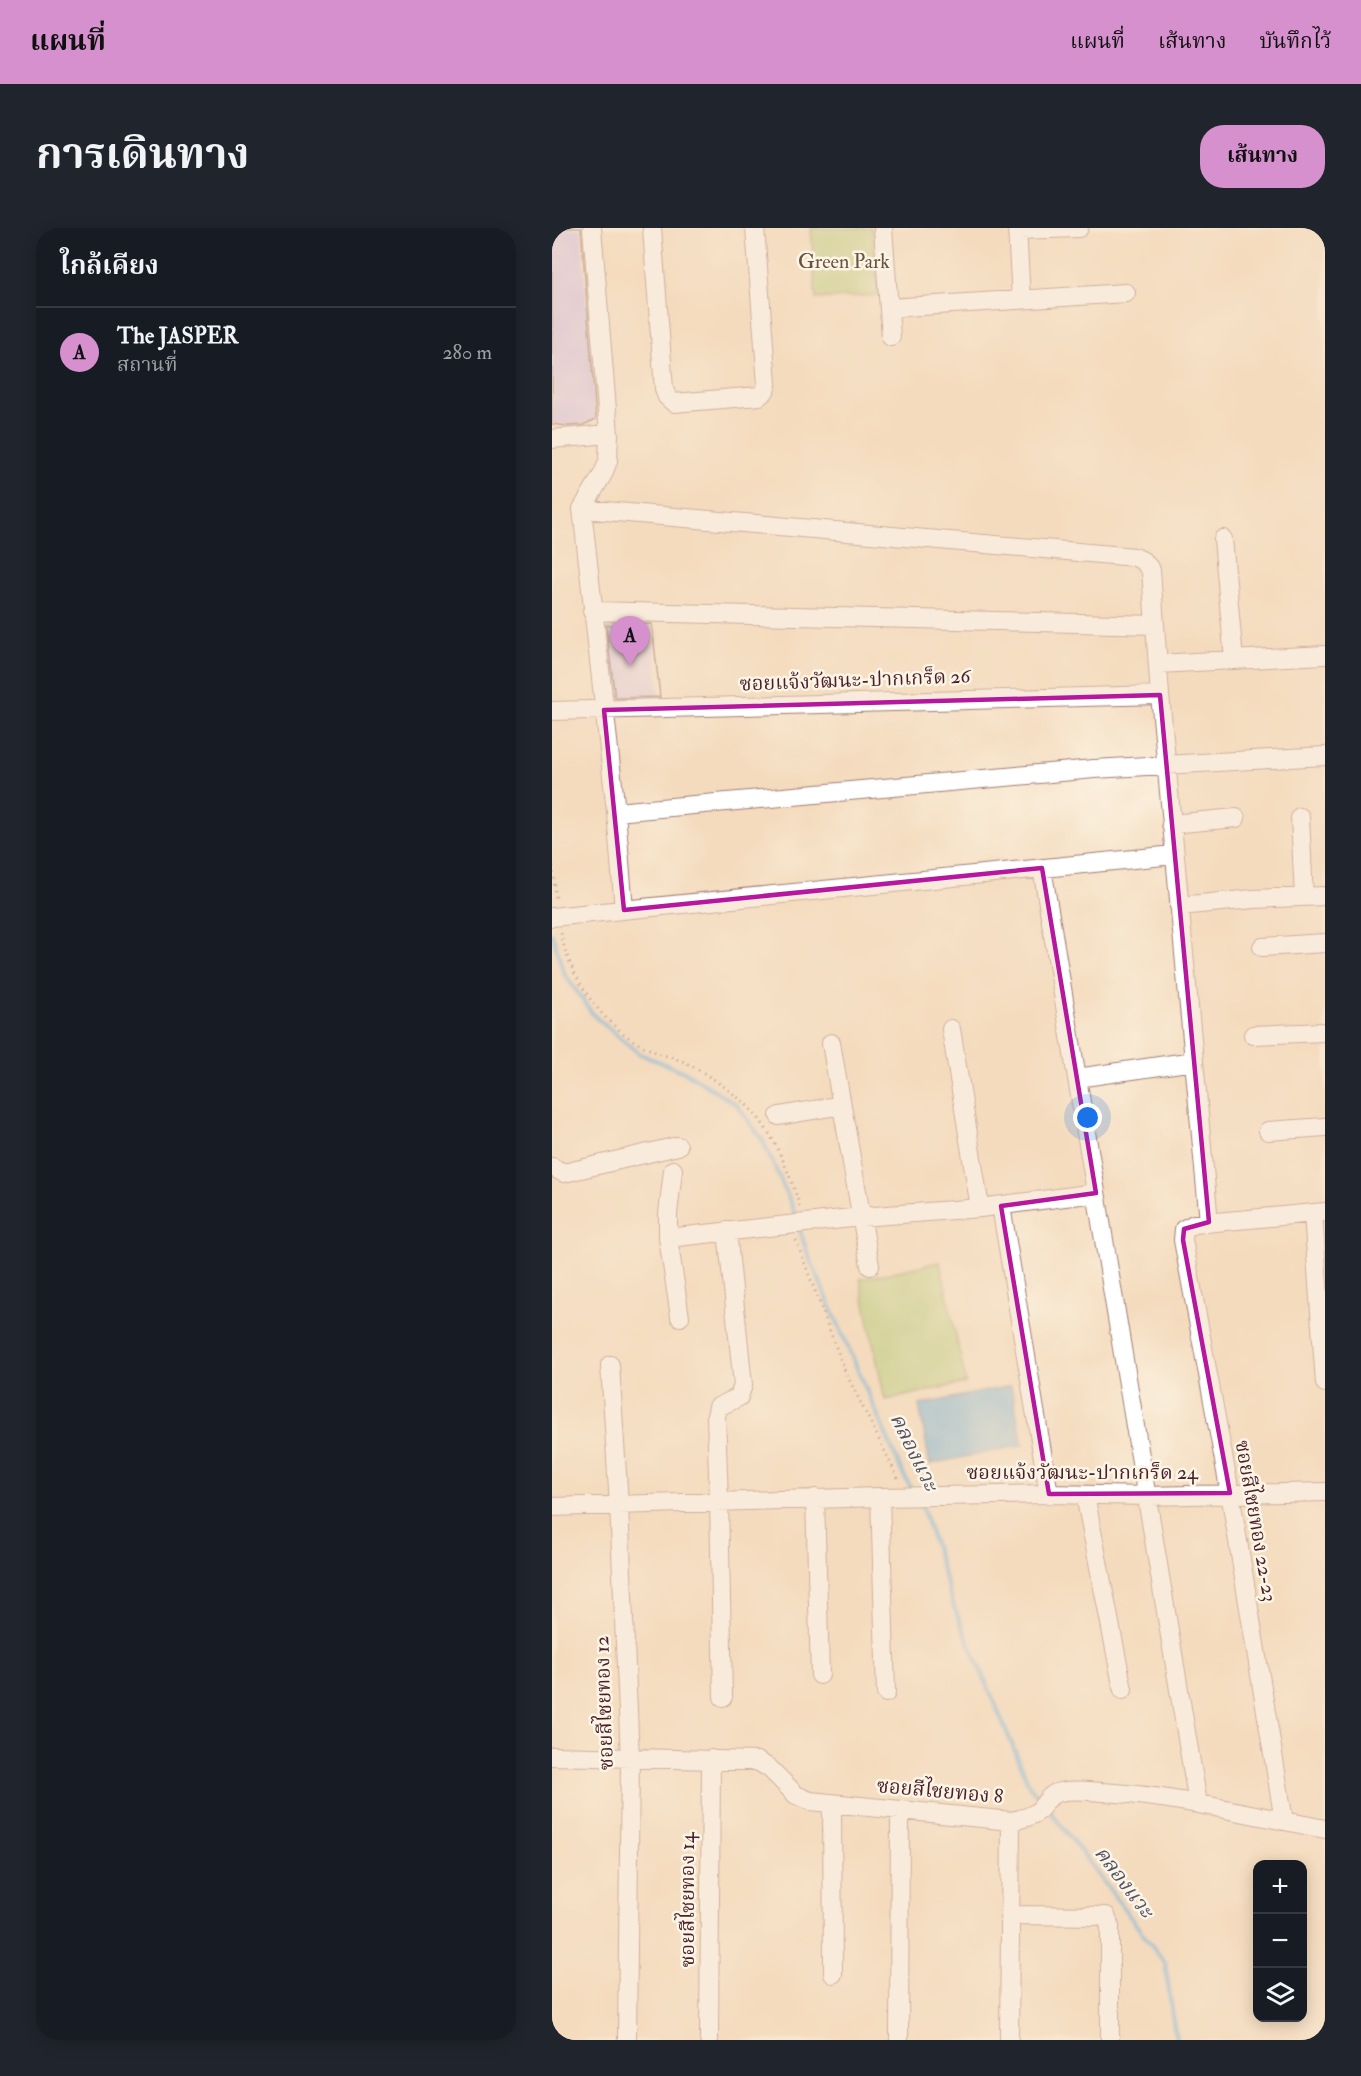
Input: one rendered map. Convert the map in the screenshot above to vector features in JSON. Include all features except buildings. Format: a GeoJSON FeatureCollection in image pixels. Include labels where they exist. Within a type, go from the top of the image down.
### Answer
{"type":"FeatureCollection","features":[{"type":"Feature","properties":{"kind":"street"},"geometry":{"type":"LineString","coordinates":[[592,228],[609,435],[606,468],[582,509],[616,812],[624,910]]}},
{"type":"Feature","properties":{"kind":"street"},"geometry":{"type":"LineString","coordinates":[[652,228],[664,389],[667,397],[674,403],[759,396],[765,391],[767,384],[755,228]]}},
{"type":"Feature","properties":{"kind":"street"},"geometry":{"type":"LineString","coordinates":[[883,228],[891,337]]}},
{"type":"Feature","properties":{"kind":"street"},"geometry":{"type":"LineString","coordinates":[[1021,300],[1017,229],[1079,228]]}},
{"type":"Feature","properties":{"kind":"street"},"geometry":{"type":"LineString","coordinates":[[889,308],[1126,293]]}},
{"type":"Feature","properties":{"kind":"street"},"geometry":{"type":"LineString","coordinates":[[552,438],[609,435]]}},
{"type":"Feature","properties":{"kind":"street"},"geometry":{"type":"LineString","coordinates":[[582,509],[1135,557],[1143,561],[1151,570],[1171,824],[1209,1222],[1319,1213],[1325,1383]]}},
{"type":"Feature","properties":{"kind":"street"},"geometry":{"type":"LineString","coordinates":[[1223,539],[1234,660]]}},
{"type":"Feature","properties":{"kind":"street"},"geometry":{"type":"LineString","coordinates":[[592,611],[1155,625]]}},
{"type":"Feature","properties":{"kind":"street"},"geometry":{"type":"LineString","coordinates":[[1158,664],[1325,655]]}},
{"type":"Feature","properties":{"kind":"street","name":"ซอยแจ้งวัฒนะ-ปากเกร็ด 26"},"geometry":{"type":"LineString","coordinates":[[552,711],[1160,695]]}},
{"type":"Feature","properties":{"kind":"street"},"geometry":{"type":"LineString","coordinates":[[616,812],[1094,769],[1325,756]]}},
{"type":"Feature","properties":{"kind":"street"},"geometry":{"type":"LineString","coordinates":[[1300,817],[1304,897]]}},
{"type":"Feature","properties":{"kind":"street"},"geometry":{"type":"LineString","coordinates":[[1171,824],[1236,818]]}},
{"type":"Feature","properties":{"kind":"street"},"geometry":{"type":"LineString","coordinates":[[555,916],[1174,855]]}},
{"type":"Feature","properties":{"kind":"street"},"geometry":{"type":"LineString","coordinates":[[1042,868],[1198,1804]]}},
{"type":"Feature","properties":{"kind":"street"},"geometry":{"type":"LineString","coordinates":[[1179,906],[1253,899],[1325,896]]}},
{"type":"Feature","properties":{"kind":"street"},"geometry":{"type":"LineString","coordinates":[[1262,947],[1325,943]]}},
{"type":"Feature","properties":{"kind":"street"},"geometry":{"type":"LineString","coordinates":[[951,1029],[980,1208]]}},
{"type":"Feature","properties":{"kind":"street"},"geometry":{"type":"LineString","coordinates":[[1253,1035],[1325,1032]]}},
{"type":"Feature","properties":{"kind":"street"},"geometry":{"type":"LineString","coordinates":[[831,1043],[870,1266]]}},
{"type":"Feature","properties":{"kind":"street"},"geometry":{"type":"LineString","coordinates":[[1077,1078],[1194,1061]]}},
{"type":"Feature","properties":{"kind":"street"},"geometry":{"type":"LineString","coordinates":[[779,1116],[842,1105]]}},
{"type":"Feature","properties":{"kind":"street"},"geometry":{"type":"LineString","coordinates":[[1268,1131],[1325,1127]]}},
{"type":"Feature","properties":{"kind":"street"},"geometry":{"type":"LineString","coordinates":[[552,1167],[564,1173],[678,1146]]}},
{"type":"Feature","properties":{"kind":"street"},"geometry":{"type":"LineString","coordinates":[[673,1170],[668,1238],[680,1317]]}},
{"type":"Feature","properties":{"kind":"street"},"geometry":{"type":"LineString","coordinates":[[668,1238],[861,1217],[1001,1206],[1096,1193]]}},
{"type":"Feature","properties":{"kind":"street"},"geometry":{"type":"LineString","coordinates":[[1001,1206],[1049,1494]]}},
{"type":"Feature","properties":{"kind":"street","name":"ซอยสีไชยทอง 22-23"},"geometry":{"type":"LineString","coordinates":[[1209,1222],[1194,1224],[1184,1229],[1183,1240],[1230,1493],[1284,1821]]}},
{"type":"Feature","properties":{"kind":"street"},"geometry":{"type":"LineString","coordinates":[[723,1697],[720,1501],[716,1416],[718,1407],[739,1397],[742,1385],[727,1231]]}},
{"type":"Feature","properties":{"kind":"street","name":"ซอยสีไชยทอง 12"},"geometry":{"type":"LineString","coordinates":[[610,1365],[619,1505],[630,1758],[627,2040]]}},
{"type":"Feature","properties":{"kind":"street","name":"ซอยแจ้งวัฒนะ-ปากเกร็ด 24"},"geometry":{"type":"LineString","coordinates":[[552,1507],[916,1496],[1049,1494],[1147,1496],[1325,1492]]}},
{"type":"Feature","properties":{"kind":"street"},"geometry":{"type":"LineString","coordinates":[[1085,1495],[1123,1690]]}},
{"type":"Feature","properties":{"kind":"street"},"geometry":{"type":"LineString","coordinates":[[880,1497],[886,1693]]}},
{"type":"Feature","properties":{"kind":"street"},"geometry":{"type":"LineString","coordinates":[[815,1498],[820,1675]]}},
{"type":"Feature","properties":{"kind":"street","name":"ซอยสีไชยทอง 8"},"geometry":{"type":"LineString","coordinates":[[552,1756],[757,1761],[769,1768],[796,1795],[810,1801],[1011,1821],[1026,1818],[1059,1792],[1072,1791],[1122,1793],[1198,1804],[1325,1829]]}},
{"type":"Feature","properties":{"kind":"street","name":"ซอยสีไชยทอง 14"},"geometry":{"type":"LineString","coordinates":[[709,2040],[711,1759]]}},
{"type":"Feature","properties":{"kind":"street"},"geometry":{"type":"LineString","coordinates":[[832,1804],[833,1974]]}},
{"type":"Feature","properties":{"kind":"street"},"geometry":{"type":"LineString","coordinates":[[899,2040],[900,1810]]}},
{"type":"Feature","properties":{"kind":"street"},"geometry":{"type":"LineString","coordinates":[[1009,2040],[1011,1821]]}},
{"type":"Feature","properties":{"kind":"street"},"geometry":{"type":"LineString","coordinates":[[1010,1916],[1106,1916],[1110,1927],[1110,2040]]}},
{"type":"Feature","properties":{"kind":"path"},"geometry":{"type":"LineString","coordinates":[[552,860],[555,916],[564,952],[576,976],[599,1011],[627,1035],[649,1049],[683,1062],[743,1101],[768,1132],[790,1173],[798,1224],[845,1371],[916,1496]]}},
{"type":"Feature","properties":{"kind":"highlighted area"},"geometry":{"type":"Polygon","coordinates":[[[1160,695],[1209,1222],[1184,1229],[1183,1240],[1230,1493],[1049,1494],[1001,1206],[1096,1193],[1042,868],[624,910],[604,710],[1160,695]]]}},
{"type":"Feature","properties":{"kind":"green space","name":"Green Park"},"geometry":{"type":"Polygon","coordinates":[[[811,228],[872,228],[878,295],[816,299],[811,228]]]}},
{"type":"Feature","properties":{"kind":"green space"},"geometry":{"type":"Polygon","coordinates":[[[940,1262],[966,1383],[885,1400],[860,1279],[940,1262]]]}},
{"type":"Feature","properties":{"kind":"water"},"geometry":{"type":"Polygon","coordinates":[[[1011,1386],[1023,1445],[930,1464],[919,1405],[1011,1386]]]}},
{"type":"Feature","properties":{"kind":"waterway","name":"คลองแวะ"},"geometry":{"type":"LineString","coordinates":[[552,934],[564,973],[594,1016],[640,1054],[687,1073],[737,1105],[763,1141],[797,1220]]}},
{"type":"Feature","properties":{"kind":"waterway","name":"คลองแวะ"},"geometry":{"type":"LineString","coordinates":[[799,1228],[807,1252],[903,1474],[914,1493]]}},
{"type":"Feature","properties":{"kind":"waterway","name":"คลองแวะ"},"geometry":{"type":"LineString","coordinates":[[918,1500],[923,1509],[954,1607],[1030,1787],[1041,1799]]}},
{"type":"Feature","properties":{"kind":"waterway","name":"คลองแวะ"},"geometry":{"type":"LineString","coordinates":[[1048,1808],[1165,1963],[1176,2040]]}},
{"type":"Feature","properties":{"kind":"place","name":"The JASPER"},"geometry":{"type":"Point","coordinates":[630,666]}}]}
